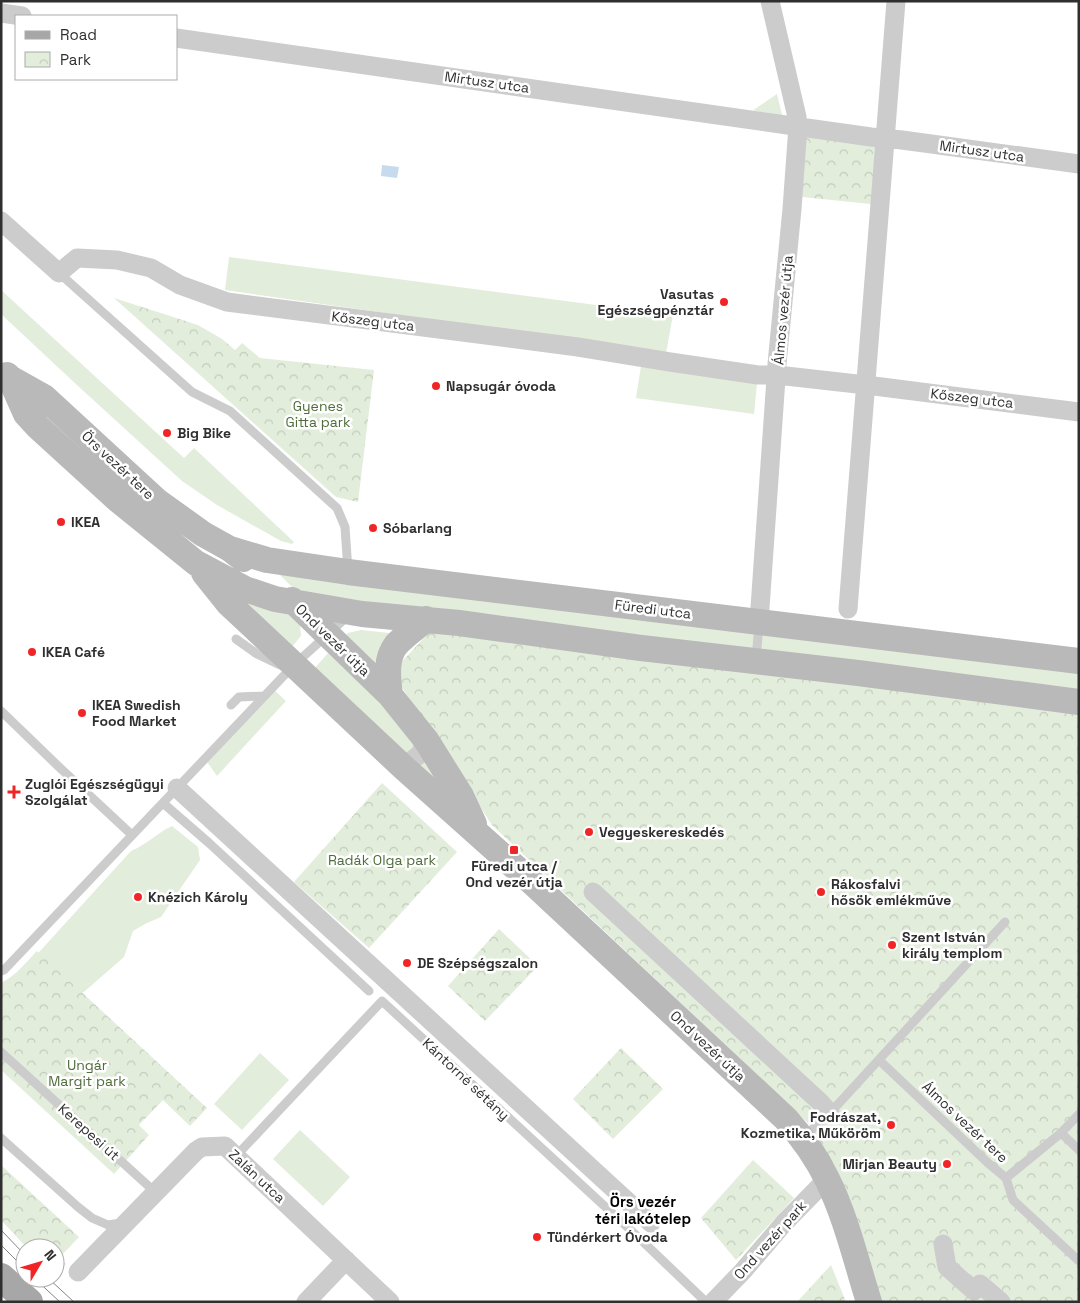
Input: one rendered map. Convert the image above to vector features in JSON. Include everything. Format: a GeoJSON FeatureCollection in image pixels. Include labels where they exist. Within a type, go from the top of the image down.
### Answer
{"type":"FeatureCollection","features":[{"type":"Feature","properties":{"kind":"main road","name":"Örs vezér tere"},"geometry":{"type":"LineString","coordinates":[[6,374],[44,396],[157,501],[203,534],[230,549]]}},
{"type":"Feature","properties":{"kind":"main road","name":"Örs vezér tere"},"geometry":{"type":"LineString","coordinates":[[6,374],[26,414],[38,427],[118,500],[196,562],[222,578],[255,593],[295,602]]}},
{"type":"Feature","properties":{"kind":"main road","name":"Füredi utca"},"geometry":{"type":"LineString","coordinates":[[230,549],[267,560],[348,572],[1079,661]]}},
{"type":"Feature","properties":{"kind":"main road","name":"Ond vezér útja"},"geometry":{"type":"LineString","coordinates":[[230,549],[257,569],[295,602],[390,695],[426,740],[462,796],[480,836]]}},
{"type":"Feature","properties":{"kind":"main road","name":"Örs vezér tere"},"geometry":{"type":"LineString","coordinates":[[196,562],[228,603],[292,667]]}},
{"type":"Feature","properties":{"kind":"main road"},"geometry":{"type":"LineString","coordinates":[[459,623],[458,605],[476,587]]}},
{"type":"Feature","properties":{"kind":"main road"},"geometry":{"type":"LineString","coordinates":[[295,602],[352,612],[459,623],[1077,703]]}},
{"type":"Feature","properties":{"kind":"main road"},"geometry":{"type":"LineString","coordinates":[[390,695],[388,673],[391,654],[396,645],[426,619]]}},
{"type":"Feature","properties":{"kind":"main road","name":"Ond vezér útja"},"geometry":{"type":"LineString","coordinates":[[292,667],[534,884],[786,1119],[802,1138],[827,1179],[842,1217],[869,1302]]}},
{"type":"Feature","properties":{"kind":"main road"},"geometry":{"type":"LineString","coordinates":[[1,1276],[29,1302]]}},
{"type":"Feature","properties":{"kind":"street","name":"Álmos vezér útja"},"geometry":{"type":"LineString","coordinates":[[759,622],[798,126],[770,1]]}},
{"type":"Feature","properties":{"kind":"street"},"geometry":{"type":"LineString","coordinates":[[848,609],[896,1]]}},
{"type":"Feature","properties":{"kind":"street"},"geometry":{"type":"LineString","coordinates":[[1,13],[15,15]]}},
{"type":"Feature","properties":{"kind":"street","name":"Mirtusz utca"},"geometry":{"type":"LineString","coordinates":[[178,38],[871,137],[1079,164]]}},
{"type":"Feature","properties":{"kind":"street"},"geometry":{"type":"LineString","coordinates":[[1,221],[58,273]]}},
{"type":"Feature","properties":{"kind":"street","name":"Kőszeg utca"},"geometry":{"type":"LineString","coordinates":[[58,273],[77,258],[116,260],[151,268],[180,285],[227,302],[578,347],[758,375],[866,384],[1079,412]]}},
{"type":"Feature","properties":{"kind":"street"},"geometry":{"type":"LineString","coordinates":[[403,767],[420,754],[426,740]]}},
{"type":"Feature","properties":{"kind":"street","name":"Kántorné sétány"},"geometry":{"type":"LineString","coordinates":[[177,788],[651,1223]]}},
{"type":"Feature","properties":{"kind":"street"},"geometry":{"type":"LineString","coordinates":[[593,892],[830,1113]]}},
{"type":"Feature","properties":{"kind":"street","name":"Zalán utca"},"geometry":{"type":"LineString","coordinates":[[78,1272],[196,1150],[202,1147],[225,1146],[390,1302]]}},
{"type":"Feature","properties":{"kind":"street","name":"Ond vezér park"},"geometry":{"type":"LineString","coordinates":[[713,1302],[743,1271],[784,1223],[827,1179]]}},
{"type":"Feature","properties":{"kind":"street"},"geometry":{"type":"LineString","coordinates":[[942,1244],[947,1267],[974,1291],[980,1284],[1001,1302]]}},
{"type":"Feature","properties":{"kind":"street"},"geometry":{"type":"LineString","coordinates":[[306,1302],[346,1260]]}},
{"type":"Feature","properties":{"kind":"lane"},"geometry":{"type":"LineString","coordinates":[[58,273],[192,392],[230,411],[337,508],[345,527],[348,572]]}},
{"type":"Feature","properties":{"kind":"lane"},"geometry":{"type":"LineString","coordinates":[[1,971],[292,667],[352,612]]}},
{"type":"Feature","properties":{"kind":"lane"},"geometry":{"type":"LineString","coordinates":[[755,661],[759,622]]}},
{"type":"Feature","properties":{"kind":"lane"},"geometry":{"type":"LineString","coordinates":[[236,639],[257,654],[292,667]]}},
{"type":"Feature","properties":{"kind":"lane"},"geometry":{"type":"LineString","coordinates":[[231,705],[239,696],[264,696]]}},
{"type":"Feature","properties":{"kind":"lane"},"geometry":{"type":"LineString","coordinates":[[1,711],[132,835]]}},
{"type":"Feature","properties":{"kind":"lane"},"geometry":{"type":"LineString","coordinates":[[163,803],[369,991]]}},
{"type":"Feature","properties":{"kind":"lane"},"geometry":{"type":"LineString","coordinates":[[802,1138],[830,1113],[1005,922]]}},
{"type":"Feature","properties":{"kind":"lane","name":"Kántorné sétány"},"geometry":{"type":"LineString","coordinates":[[236,1156],[382,1001],[706,1302]]}},
{"type":"Feature","properties":{"kind":"lane","name":"Kerepesi út"},"geometry":{"type":"LineString","coordinates":[[1,1052],[155,1192]]}},
{"type":"Feature","properties":{"kind":"lane","name":"Álmos vezér tere"},"geometry":{"type":"LineString","coordinates":[[879,1060],[1006,1178],[1061,1134],[1079,1114]]}},
{"type":"Feature","properties":{"kind":"lane"},"geometry":{"type":"LineString","coordinates":[[1061,1134],[1079,1150]]}},
{"type":"Feature","properties":{"kind":"lane"},"geometry":{"type":"LineString","coordinates":[[1,1138],[78,1208],[92,1218],[108,1225],[118,1224],[130,1218]]}},
{"type":"Feature","properties":{"kind":"lane"},"geometry":{"type":"LineString","coordinates":[[1006,1178],[1013,1200],[1079,1261]]}},
{"type":"Feature","properties":{"kind":"green space"},"geometry":{"type":"Polygon","coordinates":[[[777,94],[783,119],[753,110],[755,109],[777,94]]]}},
{"type":"Feature","properties":{"kind":"green space"},"geometry":{"type":"Polygon","coordinates":[[[798,126],[886,138],[880,205],[793,196],[798,126]]]}},
{"type":"Feature","properties":{"kind":"green space"},"geometry":{"type":"Polygon","coordinates":[[[229,257],[673,315],[666,353],[225,290],[229,257]]]}},
{"type":"Feature","properties":{"kind":"green space"},"geometry":{"type":"Polygon","coordinates":[[[1,290],[184,458],[194,448],[294,542],[292,544],[281,541],[217,505],[182,481],[1,314],[1,290]]]}},
{"type":"Feature","properties":{"kind":"green space","name":"Gyenes Gitta park"},"geometry":{"type":"Polygon","coordinates":[[[114,298],[198,325],[222,339],[235,350],[242,343],[260,358],[374,370],[358,502],[336,497],[114,298]]]}},
{"type":"Feature","properties":{"kind":"green space"},"geometry":{"type":"Polygon","coordinates":[[[641,366],[757,383],[754,414],[636,398],[641,366]]]}},
{"type":"Feature","properties":{"kind":"green space"},"geometry":{"type":"Polygon","coordinates":[[[272,567],[1079,668],[1079,692],[299,594],[272,567]]]}},
{"type":"Feature","properties":{"kind":"green space"},"geometry":{"type":"Polygon","coordinates":[[[240,597],[295,613],[300,624],[301,636],[290,649],[240,597]]]}},
{"type":"Feature","properties":{"kind":"green space"},"geometry":{"type":"Polygon","coordinates":[[[435,626],[1079,707],[1079,1302],[881,1302],[811,1126],[492,825],[403,689],[395,669],[435,626]]]}},
{"type":"Feature","properties":{"kind":"green space"},"geometry":{"type":"Polygon","coordinates":[[[361,630],[408,635],[388,673],[480,836],[307,677],[348,633],[361,630]]]}},
{"type":"Feature","properties":{"kind":"green space"},"geometry":{"type":"Polygon","coordinates":[[[272,688],[286,701],[217,776],[205,759],[272,688]]]}},
{"type":"Feature","properties":{"kind":"green space","name":"Radák Olga park"},"geometry":{"type":"Polygon","coordinates":[[[382,783],[457,852],[369,948],[294,882],[382,783]]]}},
{"type":"Feature","properties":{"kind":"green space"},"geometry":{"type":"Polygon","coordinates":[[[172,826],[198,847],[200,860],[161,917],[133,931],[124,957],[72,1000],[31,961],[131,851],[172,826]]]}},
{"type":"Feature","properties":{"kind":"green space"},"geometry":{"type":"Polygon","coordinates":[[[499,929],[538,966],[485,1021],[448,986],[499,929]]]}},
{"type":"Feature","properties":{"kind":"green space","name":"Ungár Margit park"},"geometry":{"type":"Polygon","coordinates":[[[37,951],[207,1108],[190,1126],[163,1100],[139,1125],[149,1135],[114,1174],[1,1070],[1,983],[16,973],[37,951]]]}},
{"type":"Feature","properties":{"kind":"green space"},"geometry":{"type":"Polygon","coordinates":[[[621,1048],[663,1089],[613,1139],[573,1099],[621,1048]]]}},
{"type":"Feature","properties":{"kind":"green space"},"geometry":{"type":"Polygon","coordinates":[[[260,1053],[289,1080],[242,1130],[214,1104],[260,1053]]]}},
{"type":"Feature","properties":{"kind":"green space"},"geometry":{"type":"Polygon","coordinates":[[[300,1130],[350,1177],[323,1206],[273,1159],[300,1130]]]}},
{"type":"Feature","properties":{"kind":"green space"},"geometry":{"type":"Polygon","coordinates":[[[753,1160],[794,1198],[736,1260],[701,1218],[753,1160]]]}},
{"type":"Feature","properties":{"kind":"green space"},"geometry":{"type":"Polygon","coordinates":[[[1,1165],[79,1237],[65,1252],[65,1238],[18,1238],[1,1220],[1,1165]]]}},
{"type":"Feature","properties":{"kind":"green space"},"geometry":{"type":"Polygon","coordinates":[[[831,1265],[846,1302],[797,1302],[831,1265]]]}},
{"type":"Feature","properties":{"kind":"water"},"geometry":{"type":"Polygon","coordinates":[[[382,165],[399,167],[397,178],[381,176],[382,165]]]}},
{"type":"Feature","properties":{"kind":"tram line"},"geometry":{"type":"LineString","coordinates":[[1,1230],[15,1245]]}},
{"type":"Feature","properties":{"kind":"tram line"},"geometry":{"type":"LineString","coordinates":[[1,1245],[15,1259]]}},
{"type":"Feature","properties":{"kind":"tram line"},"geometry":{"type":"LineString","coordinates":[[45,1288],[60,1302]]}},
{"type":"Feature","properties":{"kind":"tram line"},"geometry":{"type":"LineString","coordinates":[[59,1288],[74,1302]]}},
{"type":"Feature","properties":{"kind":"place","name":"Vasutas Egészségpénztár"},"geometry":{"type":"Point","coordinates":[724,302]}},
{"type":"Feature","properties":{"kind":"place","name":"Napsugár óvoda"},"geometry":{"type":"Point","coordinates":[436,386]}},
{"type":"Feature","properties":{"kind":"place","name":"Big Bike"},"geometry":{"type":"Point","coordinates":[167,433]}},
{"type":"Feature","properties":{"kind":"place","name":"IKEA"},"geometry":{"type":"Point","coordinates":[61,522]}},
{"type":"Feature","properties":{"kind":"place","name":"Sóbarlang"},"geometry":{"type":"Point","coordinates":[373,528]}},
{"type":"Feature","properties":{"kind":"place","name":"IKEA Café"},"geometry":{"type":"Point","coordinates":[32,652]}},
{"type":"Feature","properties":{"kind":"place","name":"IKEA Swedish Food Market"},"geometry":{"type":"Point","coordinates":[82,713]}},
{"type":"Feature","properties":{"kind":"place","name":"Zuglói Egészségügyi Szolgálat"},"geometry":{"type":"Point","coordinates":[14,792]}},
{"type":"Feature","properties":{"kind":"place","name":"Vegyeskereskedés"},"geometry":{"type":"Point","coordinates":[589,832]}},
{"type":"Feature","properties":{"kind":"place","name":"Füredi utca / Ond vezér útja"},"geometry":{"type":"Point","coordinates":[514,850]}},
{"type":"Feature","properties":{"kind":"place","name":"Rákosfalvi hősök emlékműve"},"geometry":{"type":"Point","coordinates":[821,892]}},
{"type":"Feature","properties":{"kind":"place","name":"Knézich Károly"},"geometry":{"type":"Point","coordinates":[138,897]}},
{"type":"Feature","properties":{"kind":"place","name":"Szent István király templom"},"geometry":{"type":"Point","coordinates":[892,945]}},
{"type":"Feature","properties":{"kind":"place","name":"DE Szépségszalon"},"geometry":{"type":"Point","coordinates":[407,963]}},
{"type":"Feature","properties":{"kind":"place","name":"Fodrászat, Kozmetika, Műköröm"},"geometry":{"type":"Point","coordinates":[891,1125]}},
{"type":"Feature","properties":{"kind":"place","name":"Mirjan Beauty"},"geometry":{"type":"Point","coordinates":[947,1164]}},
{"type":"Feature","properties":{"kind":"place","name":"Tündérkert Óvoda"},"geometry":{"type":"Point","coordinates":[537,1237]}},
{"type":"Feature","properties":{"kind":"district","name":"Örs vezér téri lakótelep"},"geometry":{"type":"Point","coordinates":[643,1210]}}]}
